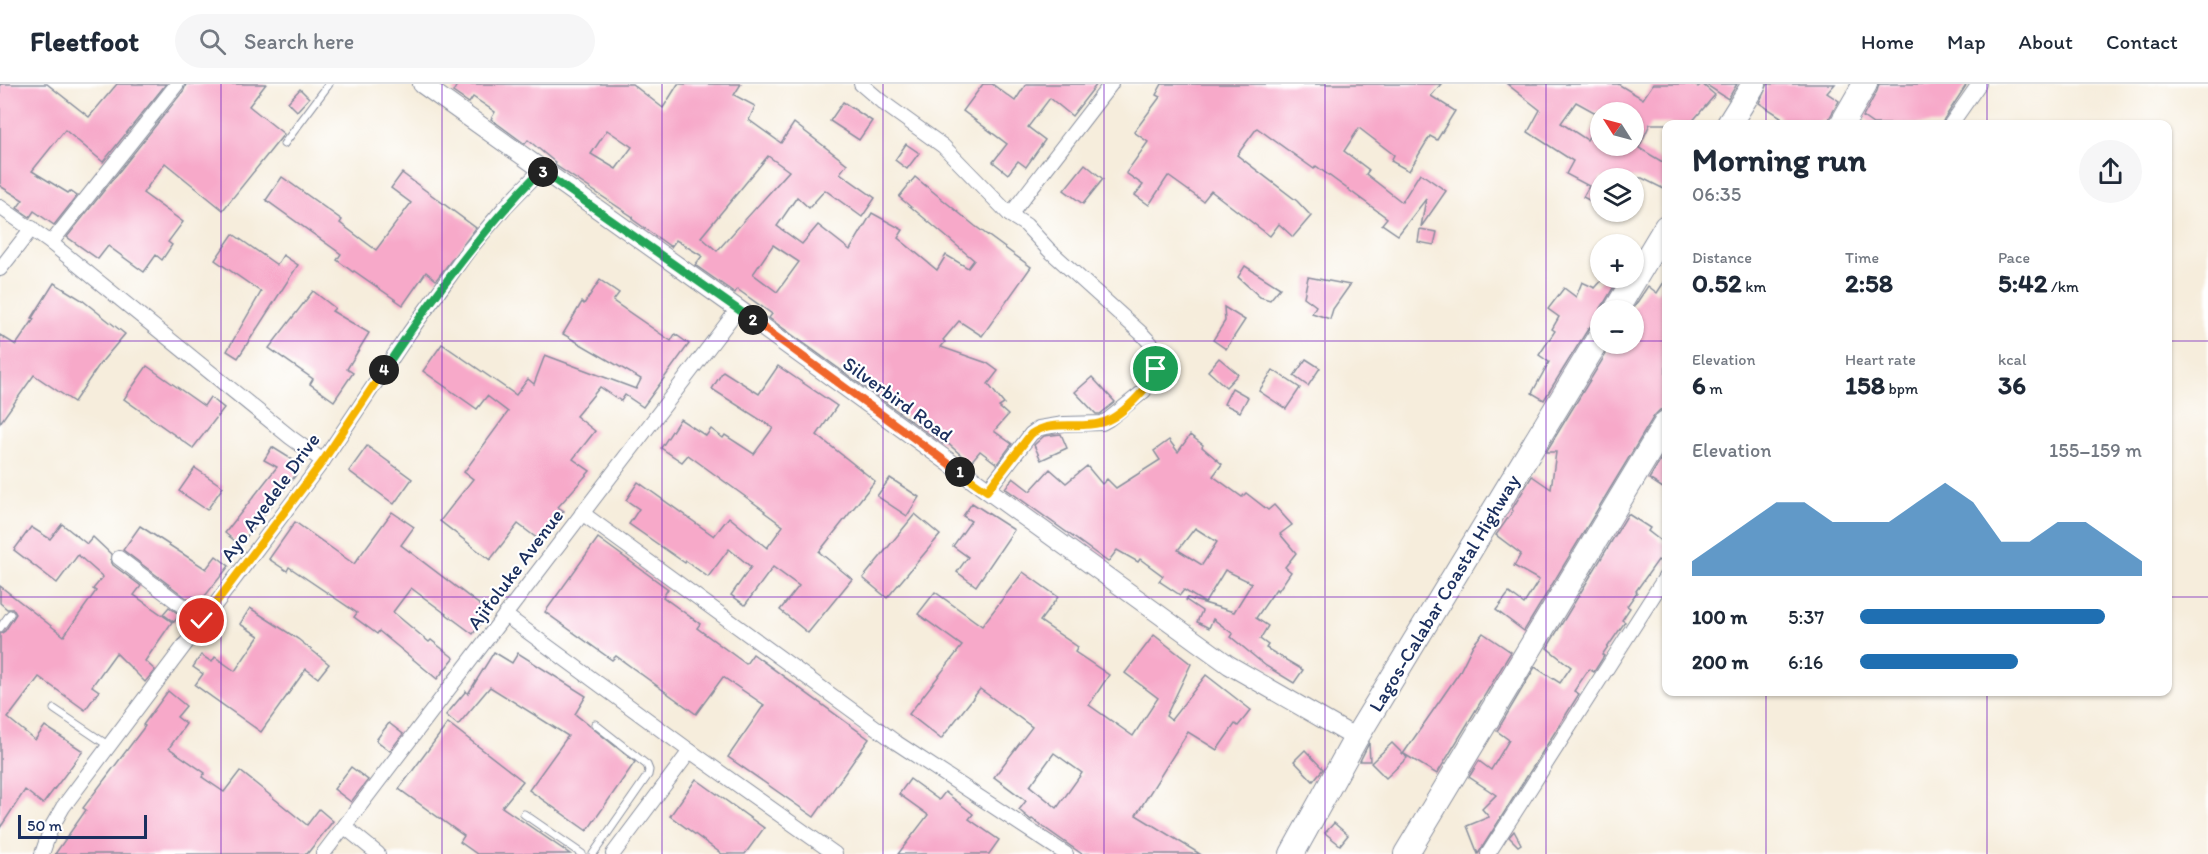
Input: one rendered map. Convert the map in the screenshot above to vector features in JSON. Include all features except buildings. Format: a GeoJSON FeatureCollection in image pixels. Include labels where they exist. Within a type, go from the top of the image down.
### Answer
{"type":"FeatureCollection","features":[{"type":"Feature","properties":{"kind":"highway"},"geometry":{"type":"LineString","coordinates":[[1732,120],[1754,84]]}},
{"type":"Feature","properties":{"kind":"highway"},"geometry":{"type":"LineString","coordinates":[[1844,120],[1865,84]]}},
{"type":"Feature","properties":{"kind":"highway"},"geometry":{"type":"LineString","coordinates":[[1622,300],[1662,234]]}},
{"type":"Feature","properties":{"kind":"highway","name":"Lagos-Calabar Coastal Highway"},"geometry":{"type":"LineString","coordinates":[[1292,854],[1356,738],[1590,352]]}},
{"type":"Feature","properties":{"kind":"highway"},"geometry":{"type":"LineString","coordinates":[[1406,854],[1662,430]]}},
{"type":"Feature","properties":{"kind":"street"},"geometry":{"type":"LineString","coordinates":[[51,243],[177,84]]}},
{"type":"Feature","properties":{"kind":"street","name":"Silverbird Road"},"geometry":{"type":"LineString","coordinates":[[422,84],[738,309],[1229,665],[1356,738]]}},
{"type":"Feature","properties":{"kind":"street"},"geometry":{"type":"LineString","coordinates":[[861,84],[943,146],[1010,215],[1026,225],[1155,348],[1156,369],[1153,378],[1144,391],[1126,407],[1102,423],[1064,424],[1039,428],[1031,434],[987,491]]}},
{"type":"Feature","properties":{"kind":"street"},"geometry":{"type":"LineString","coordinates":[[1010,215],[1110,84]]}},
{"type":"Feature","properties":{"kind":"street"},"geometry":{"type":"LineString","coordinates":[[1954,120],[1979,84]]}},
{"type":"Feature","properties":{"kind":"street","name":"Ayo Ayedele Drive"},"geometry":{"type":"LineString","coordinates":[[42,854],[51,828],[63,807],[323,461],[409,333],[468,251],[505,207],[541,170]]}},
{"type":"Feature","properties":{"kind":"street"},"geometry":{"type":"LineString","coordinates":[[0,207],[32,228],[290,437],[323,461]]}},
{"type":"Feature","properties":{"kind":"street"},"geometry":{"type":"LineString","coordinates":[[0,268],[32,228]]}},
{"type":"Feature","properties":{"kind":"street","name":"Ajifoluke Avenue"},"geometry":{"type":"LineString","coordinates":[[323,854],[738,309]]}},
{"type":"Feature","properties":{"kind":"street"},"geometry":{"type":"LineString","coordinates":[[582,513],[897,743],[1066,854]]}},
{"type":"Feature","properties":{"kind":"street"},"geometry":{"type":"LineString","coordinates":[[119,558],[202,621]]}},
{"type":"Feature","properties":{"kind":"street"},"geometry":{"type":"LineString","coordinates":[[1488,854],[1662,582]]}},
{"type":"Feature","properties":{"kind":"street"},"geometry":{"type":"LineString","coordinates":[[505,615],[690,752],[835,854]]}},
{"type":"Feature","properties":{"kind":"street"},"geometry":{"type":"LineString","coordinates":[[613,854],[690,752]]}},
{"type":"Feature","properties":{"kind":"street"},"geometry":{"type":"LineString","coordinates":[[345,827],[378,854]]}},
{"type":"Feature","properties":{"kind":"lane"},"geometry":{"type":"LineString","coordinates":[[284,144],[329,84]]}},
{"type":"Feature","properties":{"kind":"lane"},"geometry":{"type":"LineString","coordinates":[[0,628],[10,614]]}},
{"type":"Feature","properties":{"kind":"lane"},"geometry":{"type":"LineString","coordinates":[[54,708],[109,746]]}},
{"type":"Feature","properties":{"kind":"lane"},"geometry":{"type":"LineString","coordinates":[[592,854],[648,775],[649,770],[647,765],[595,724]]}},
{"type":"Feature","properties":{"kind":"lane"},"geometry":{"type":"LineString","coordinates":[[524,814],[582,854]]}},
{"type":"Feature","properties":{"kind":"route"},"geometry":{"type":"LineString","coordinates":[[202,621],[323,461],[409,333],[468,251],[505,207],[541,170],[738,309],[987,491],[1031,434],[1039,428],[1064,424],[1102,423],[1126,407],[1144,391],[1156,369]]}}]}
